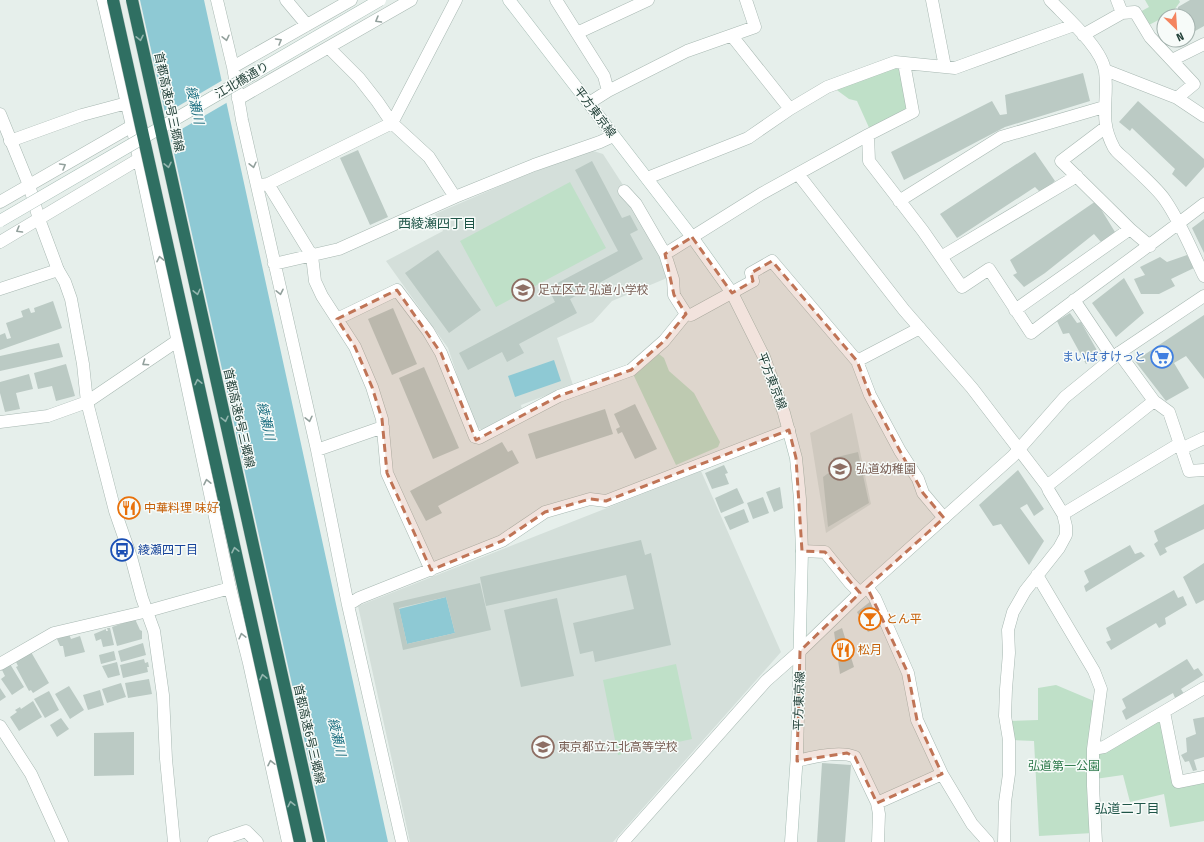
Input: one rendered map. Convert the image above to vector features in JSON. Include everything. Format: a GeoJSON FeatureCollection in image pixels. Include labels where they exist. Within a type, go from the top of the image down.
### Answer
{"type":"FeatureCollection","features":[{"type":"Feature","properties":{"kind":"highway"},"geometry":{"type":"LineString","coordinates":[[113,0],[300,842]]}},
{"type":"Feature","properties":{"kind":"highway","name":"首都高速6号三郷線"},"geometry":{"type":"LineString","coordinates":[[132,0],[319,842]]}},
{"type":"Feature","properties":{"kind":"street"},"geometry":{"type":"LineString","coordinates":[[103,0],[132,126],[230,588],[249,663],[288,842]]}},
{"type":"Feature","properties":{"kind":"street"},"geometry":{"type":"LineString","coordinates":[[217,0],[238,99],[263,185],[274,264],[316,450],[348,605],[402,842]]}},
{"type":"Feature","properties":{"kind":"street"},"geometry":{"type":"LineString","coordinates":[[286,0],[307,25]]}},
{"type":"Feature","properties":{"kind":"street"},"geometry":{"type":"LineString","coordinates":[[232,67],[351,0]]}},
{"type":"Feature","properties":{"kind":"street","name":"江北橋通り"},"geometry":{"type":"LineString","coordinates":[[0,221],[380,0]]}},
{"type":"Feature","properties":{"kind":"street"},"geometry":{"type":"LineString","coordinates":[[238,99],[411,0]]}},
{"type":"Feature","properties":{"kind":"street"},"geometry":{"type":"LineString","coordinates":[[263,185],[392,123],[456,0]]}},
{"type":"Feature","properties":{"kind":"street","name":"平方東京線"},"geometry":{"type":"LineString","coordinates":[[509,0],[692,237],[732,293],[764,357],[782,406],[796,458],[800,499],[802,551],[797,761],[791,842]]}},
{"type":"Feature","properties":{"kind":"street"},"geometry":{"type":"LineString","coordinates":[[556,0],[604,76],[608,92]]}},
{"type":"Feature","properties":{"kind":"street"},"geometry":{"type":"LineString","coordinates":[[577,33],[648,0]]}},
{"type":"Feature","properties":{"kind":"street"},"geometry":{"type":"LineString","coordinates":[[589,103],[687,51],[756,27],[746,0]]}},
{"type":"Feature","properties":{"kind":"street"},"geometry":{"type":"LineString","coordinates":[[932,0],[945,67]]}},
{"type":"Feature","properties":{"kind":"street"},"geometry":{"type":"LineString","coordinates":[[1050,0],[1092,43],[1101,57],[1105,70],[1104,106],[1106,127],[1115,149],[1165,199],[1204,276]]}},
{"type":"Feature","properties":{"kind":"street"},"geometry":{"type":"LineString","coordinates":[[1117,0],[1122,13]]}},
{"type":"Feature","properties":{"kind":"street"},"geometry":{"type":"LineString","coordinates":[[1083,35],[1122,13],[1135,12],[1150,37],[1194,84],[1177,98]]}},
{"type":"Feature","properties":{"kind":"street"},"geometry":{"type":"LineString","coordinates":[[647,178],[748,138],[790,109],[827,87],[895,62],[955,68],[1074,25]]}},
{"type":"Feature","properties":{"kind":"street"},"geometry":{"type":"LineString","coordinates":[[732,36],[790,109]]}},
{"type":"Feature","properties":{"kind":"street"},"geometry":{"type":"LineString","coordinates":[[1172,60],[1204,44]]}},
{"type":"Feature","properties":{"kind":"street"},"geometry":{"type":"LineString","coordinates":[[329,48],[359,78],[392,123],[429,157],[455,197]]}},
{"type":"Feature","properties":{"kind":"street"},"geometry":{"type":"LineString","coordinates":[[252,57],[247,62],[248,75],[252,81],[266,83]]}},
{"type":"Feature","properties":{"kind":"street"},"geometry":{"type":"LineString","coordinates":[[665,254],[761,194],[912,112],[904,63]]}},
{"type":"Feature","properties":{"kind":"street"},"geometry":{"type":"LineString","coordinates":[[1105,70],[1177,98],[1204,116]]}},
{"type":"Feature","properties":{"kind":"street"},"geometry":{"type":"LineString","coordinates":[[6,138],[44,130],[57,123],[127,103]]}},
{"type":"Feature","properties":{"kind":"street"},"geometry":{"type":"LineString","coordinates":[[899,201],[1001,137],[1104,106]]}},
{"type":"Feature","properties":{"kind":"street"},"geometry":{"type":"LineString","coordinates":[[0,114],[6,138],[29,185],[39,219],[58,270],[65,282],[71,299],[83,364],[87,402],[115,511],[131,557],[142,598],[154,631],[163,696],[166,759],[174,842]]}},
{"type":"Feature","properties":{"kind":"street"},"geometry":{"type":"LineString","coordinates":[[0,202],[132,126]]}},
{"type":"Feature","properties":{"kind":"street"},"geometry":{"type":"LineString","coordinates":[[1106,127],[1061,161],[1130,229],[1150,246]]}},
{"type":"Feature","properties":{"kind":"street"},"geometry":{"type":"LineString","coordinates":[[868,135],[868,161],[923,231],[962,287],[989,269],[1031,333],[1074,300],[1150,246],[1204,204]]}},
{"type":"Feature","properties":{"kind":"street"},"geometry":{"type":"LineString","coordinates":[[274,264],[339,250],[455,197],[534,165],[613,136]]}},
{"type":"Feature","properties":{"kind":"street"},"geometry":{"type":"LineString","coordinates":[[0,242],[139,159]]}},
{"type":"Feature","properties":{"kind":"street"},"geometry":{"type":"LineString","coordinates":[[798,174],[904,310],[972,388],[1020,449],[1047,486],[1063,514],[1066,526],[1066,535],[1059,548],[1025,590],[1013,612],[1008,630],[1009,653],[1005,716],[1009,740],[1009,774],[1005,802],[1004,842]]}},
{"type":"Feature","properties":{"kind":"street"},"geometry":{"type":"LineString","coordinates":[[941,257],[1077,176]]}},
{"type":"Feature","properties":{"kind":"street"},"geometry":{"type":"LineString","coordinates":[[263,185],[312,256],[315,281],[329,309],[355,347],[372,387],[382,419],[387,473],[431,570]]}},
{"type":"Feature","properties":{"kind":"street"},"geometry":{"type":"LineString","coordinates":[[624,191],[636,204],[665,254],[673,279],[674,295],[686,314]]}},
{"type":"Feature","properties":{"kind":"street"},"geometry":{"type":"LineString","coordinates":[[1015,310],[1130,229]]}},
{"type":"Feature","properties":{"kind":"street"},"geometry":{"type":"LineString","coordinates":[[337,319],[398,290],[428,331],[441,352],[475,437],[479,438],[559,396],[631,370],[664,341],[686,314],[691,314],[753,281],[751,273],[772,262],[857,360],[870,395],[900,451],[918,479],[923,493],[944,518]]}},
{"type":"Feature","properties":{"kind":"street"},"geometry":{"type":"LineString","coordinates":[[0,289],[58,270]]}},
{"type":"Feature","properties":{"kind":"street"},"geometry":{"type":"LineString","coordinates":[[623,842],[766,681],[800,651],[863,590],[1020,449],[1065,397],[1116,356],[1204,296]]}},
{"type":"Feature","properties":{"kind":"street"},"geometry":{"type":"LineString","coordinates":[[1074,300],[1116,356],[1154,401],[1169,412],[1190,471],[1204,470]]}},
{"type":"Feature","properties":{"kind":"street"},"geometry":{"type":"LineString","coordinates":[[857,360],[920,328]]}},
{"type":"Feature","properties":{"kind":"street"},"geometry":{"type":"LineString","coordinates":[[0,422],[48,416],[87,402],[177,341]]}},
{"type":"Feature","properties":{"kind":"street"},"geometry":{"type":"LineString","coordinates":[[1047,486],[1154,401]]}},
{"type":"Feature","properties":{"kind":"street"},"geometry":{"type":"LineString","coordinates":[[316,450],[383,427]]}},
{"type":"Feature","properties":{"kind":"street"},"geometry":{"type":"LineString","coordinates":[[348,605],[359,598],[502,542],[545,512],[590,499],[606,501],[789,430]]}},
{"type":"Feature","properties":{"kind":"street"},"geometry":{"type":"LineString","coordinates":[[1063,514],[1180,446],[1204,438]]}},
{"type":"Feature","properties":{"kind":"street"},"geometry":{"type":"LineString","coordinates":[[802,551],[825,552],[850,584],[863,590],[874,598],[908,673],[918,720],[942,774],[972,824],[988,842]]}},
{"type":"Feature","properties":{"kind":"street"},"geometry":{"type":"LineString","coordinates":[[1037,575],[1094,671],[1101,689],[1093,749],[1096,842]]}},
{"type":"Feature","properties":{"kind":"street"},"geometry":{"type":"LineString","coordinates":[[0,664],[54,633],[148,612],[230,588]]}},
{"type":"Feature","properties":{"kind":"street"},"geometry":{"type":"LineString","coordinates":[[1093,749],[1104,747],[1204,688]]}},
{"type":"Feature","properties":{"kind":"street"},"geometry":{"type":"LineString","coordinates":[[1164,712],[1178,782],[1204,777]]}},
{"type":"Feature","properties":{"kind":"street"},"geometry":{"type":"LineString","coordinates":[[0,726],[31,774],[62,842]]}},
{"type":"Feature","properties":{"kind":"street"},"geometry":{"type":"LineString","coordinates":[[797,761],[808,758],[847,753],[855,756],[877,803],[879,814],[878,842]]}},
{"type":"Feature","properties":{"kind":"street"},"geometry":{"type":"LineString","coordinates":[[877,803],[942,774]]}},
{"type":"Feature","properties":{"kind":"street"},"geometry":{"type":"LineString","coordinates":[[214,842],[246,831],[257,842]]}},
{"type":"Feature","properties":{"kind":"highlighted area"},"geometry":{"type":"Polygon","coordinates":[[[692,237],[732,293],[753,281],[751,273],[772,261],[857,361],[870,395],[923,493],[944,518],[867,587],[908,673],[917,720],[942,774],[877,803],[855,757],[847,753],[797,761],[800,651],[860,593],[825,552],[802,551],[796,458],[789,430],[606,501],[590,499],[545,512],[502,541],[431,570],[387,473],[382,419],[372,387],[355,347],[337,319],[397,290],[441,353],[476,440],[559,396],[631,370],[664,341],[686,314],[674,295],[665,254],[692,237]]]}},
{"type":"Feature","properties":{"kind":"shaded area","name":"足立区立 弘道小学校"},"geometry":{"type":"Polygon","coordinates":[[[590,150],[603,154],[625,188],[658,251],[667,278],[612,301],[593,322],[557,338],[573,385],[521,405],[522,410],[482,430],[474,425],[448,348],[386,261],[443,231],[435,214],[519,178],[590,150]]]}},
{"type":"Feature","properties":{"kind":"shaded area","name":"弘道幼稚園"},"geometry":{"type":"Polygon","coordinates":[[[852,413],[871,504],[826,533],[810,433],[852,413]]]}},
{"type":"Feature","properties":{"kind":"shaded area","name":"東京都立江北高等学校"},"geometry":{"type":"Polygon","coordinates":[[[701,471],[781,652],[613,842],[410,842],[358,606],[701,471]]]}},
{"type":"Feature","properties":{"kind":"green space"},"geometry":{"type":"Polygon","coordinates":[[[1145,0],[1179,0],[1180,2],[1176,8],[1156,8],[1156,21],[1147,26],[1138,13],[1149,7],[1145,0]]]}},
{"type":"Feature","properties":{"kind":"green space"},"geometry":{"type":"Polygon","coordinates":[[[903,65],[911,112],[871,132],[857,101],[849,99],[834,88],[903,65]]]}},
{"type":"Feature","properties":{"kind":"green space"},"geometry":{"type":"Polygon","coordinates":[[[570,182],[606,248],[496,307],[460,241],[570,182]]]}},
{"type":"Feature","properties":{"kind":"green space"},"geometry":{"type":"Polygon","coordinates":[[[659,354],[664,358],[669,371],[694,393],[720,442],[718,447],[676,465],[634,376],[659,354]]]}},
{"type":"Feature","properties":{"kind":"green space"},"geometry":{"type":"Polygon","coordinates":[[[676,664],[692,739],[618,755],[603,680],[676,664]]]}},
{"type":"Feature","properties":{"kind":"green space","name":"弘道第一公園"},"geometry":{"type":"Polygon","coordinates":[[[1056,685],[1094,701],[1089,750],[1163,718],[1176,786],[1204,782],[1204,821],[1170,827],[1164,794],[1130,802],[1123,775],[1088,780],[1093,833],[1039,836],[1034,741],[1012,740],[1009,721],[1038,720],[1038,688],[1056,685]]]}},
{"type":"Feature","properties":{"kind":"water","name":"綾瀬川"},"geometry":{"type":"Polygon","coordinates":[[[140,0],[204,0],[388,842],[327,842],[140,0]]]}},
{"type":"Feature","properties":{"kind":"water"},"geometry":{"type":"Polygon","coordinates":[[[554,360],[561,381],[515,397],[508,376],[554,360]]]}},
{"type":"Feature","properties":{"kind":"water"},"geometry":{"type":"Polygon","coordinates":[[[446,597],[455,633],[407,644],[399,609],[446,597]]]}},
{"type":"Feature","properties":{"kind":"pier"},"geometry":{"type":"Polygon","coordinates":[[[223,80],[228,102],[168,137],[163,115],[223,80]]]}},
{"type":"Feature","properties":{"kind":"building"},"geometry":{"type":"Polygon","coordinates":[[[1190,0],[1204,0],[1204,26],[1196,30],[1196,8],[1178,7],[1190,0]]]}},
{"type":"Feature","properties":{"kind":"building"},"geometry":{"type":"Polygon","coordinates":[[[1083,73],[1090,101],[1005,127],[904,180],[891,152],[992,101],[1000,115],[1007,114],[1005,95],[1083,73]]]}},
{"type":"Feature","properties":{"kind":"building"},"geometry":{"type":"Polygon","coordinates":[[[1138,101],[1204,159],[1204,167],[1186,187],[1172,174],[1175,169],[1132,128],[1130,131],[1119,122],[1138,101]]]}},
{"type":"Feature","properties":{"kind":"building"},"geometry":{"type":"Polygon","coordinates":[[[358,150],[388,217],[370,225],[340,158],[358,150]]]}},
{"type":"Feature","properties":{"kind":"building"},"geometry":{"type":"Polygon","coordinates":[[[1035,152],[1055,181],[1041,193],[1035,187],[957,238],[940,214],[1035,152]]]}},
{"type":"Feature","properties":{"kind":"building"},"geometry":{"type":"Polygon","coordinates":[[[592,161],[622,218],[630,215],[638,230],[630,234],[643,259],[570,299],[577,313],[519,344],[524,353],[507,362],[502,352],[468,370],[459,353],[555,302],[548,288],[618,251],[575,170],[592,161]]]}},
{"type":"Feature","properties":{"kind":"building"},"geometry":{"type":"Polygon","coordinates":[[[1096,201],[1115,232],[1101,242],[1094,234],[1045,273],[1024,287],[1013,275],[1017,273],[1010,260],[1096,201]]]}},
{"type":"Feature","properties":{"kind":"building"},"geometry":{"type":"Polygon","coordinates":[[[1204,219],[1204,253],[1192,228],[1204,219]]]}},
{"type":"Feature","properties":{"kind":"building"},"geometry":{"type":"Polygon","coordinates":[[[438,250],[481,310],[449,333],[405,273],[438,250]]]}},
{"type":"Feature","properties":{"kind":"building"},"geometry":{"type":"Polygon","coordinates":[[[1187,255],[1194,268],[1171,279],[1175,286],[1159,294],[1141,294],[1134,279],[1145,275],[1140,267],[1160,257],[1167,262],[1187,255]]]}},
{"type":"Feature","properties":{"kind":"building"},"geometry":{"type":"Polygon","coordinates":[[[1124,278],[1144,313],[1116,337],[1092,303],[1124,278]]]}},
{"type":"Feature","properties":{"kind":"building"},"geometry":{"type":"Polygon","coordinates":[[[53,301],[62,328],[0,350],[0,335],[5,333],[7,339],[11,338],[6,323],[23,317],[21,311],[29,308],[31,313],[35,312],[34,308],[53,301]]]}},
{"type":"Feature","properties":{"kind":"building"},"geometry":{"type":"Polygon","coordinates":[[[393,308],[417,364],[392,375],[368,319],[393,308]]]}},
{"type":"Feature","properties":{"kind":"building"},"geometry":{"type":"Polygon","coordinates":[[[1070,313],[1077,323],[1081,322],[1099,354],[1086,364],[1069,333],[1063,334],[1057,321],[1070,313]]]}},
{"type":"Feature","properties":{"kind":"building"},"geometry":{"type":"Polygon","coordinates":[[[1204,315],[1204,379],[1186,356],[1174,363],[1189,388],[1166,401],[1135,361],[1204,315]]]}},
{"type":"Feature","properties":{"kind":"building"},"geometry":{"type":"Polygon","coordinates":[[[59,343],[63,357],[0,371],[0,356],[59,343]]]}},
{"type":"Feature","properties":{"kind":"building"},"geometry":{"type":"Polygon","coordinates":[[[66,364],[75,396],[56,401],[52,386],[38,389],[34,373],[66,364]]]}},
{"type":"Feature","properties":{"kind":"building"},"geometry":{"type":"Polygon","coordinates":[[[424,367],[459,448],[433,459],[399,378],[424,367]]]}},
{"type":"Feature","properties":{"kind":"building"},"geometry":{"type":"Polygon","coordinates":[[[29,374],[33,389],[16,393],[20,409],[5,412],[0,393],[0,382],[29,374]]]}},
{"type":"Feature","properties":{"kind":"building"},"geometry":{"type":"Polygon","coordinates":[[[635,404],[657,449],[635,459],[622,432],[618,434],[616,429],[620,427],[614,414],[635,404]]]}},
{"type":"Feature","properties":{"kind":"building"},"geometry":{"type":"Polygon","coordinates":[[[605,409],[613,434],[536,459],[528,434],[605,409]]]}},
{"type":"Feature","properties":{"kind":"building"},"geometry":{"type":"Polygon","coordinates":[[[502,442],[508,452],[512,450],[519,463],[438,506],[442,513],[426,521],[410,491],[502,442]]]}},
{"type":"Feature","properties":{"kind":"building"},"geometry":{"type":"Polygon","coordinates":[[[858,452],[869,503],[828,527],[823,477],[834,469],[833,458],[858,452]]]}},
{"type":"Feature","properties":{"kind":"building"},"geometry":{"type":"Polygon","coordinates":[[[724,465],[728,473],[725,474],[729,484],[712,489],[705,473],[724,465]]]}},
{"type":"Feature","properties":{"kind":"building"},"geometry":{"type":"Polygon","coordinates":[[[1018,470],[1044,509],[1034,516],[1027,504],[1020,508],[1044,541],[1029,565],[1001,524],[993,526],[979,505],[1018,470]]]}},
{"type":"Feature","properties":{"kind":"building"},"geometry":{"type":"Polygon","coordinates":[[[780,487],[783,508],[774,512],[766,492],[780,487]]]}},
{"type":"Feature","properties":{"kind":"building"},"geometry":{"type":"Polygon","coordinates":[[[737,488],[744,503],[721,513],[715,498],[737,488]]]}},
{"type":"Feature","properties":{"kind":"building"},"geometry":{"type":"Polygon","coordinates":[[[763,497],[769,513],[753,519],[747,503],[763,497]]]}},
{"type":"Feature","properties":{"kind":"building"},"geometry":{"type":"Polygon","coordinates":[[[1204,504],[1204,529],[1165,548],[1167,552],[1160,556],[1154,544],[1158,541],[1154,531],[1204,504]]]}},
{"type":"Feature","properties":{"kind":"building"},"geometry":{"type":"Polygon","coordinates":[[[744,509],[749,522],[730,530],[724,517],[744,509]]]}},
{"type":"Feature","properties":{"kind":"building"},"geometry":{"type":"Polygon","coordinates":[[[641,540],[645,555],[651,553],[671,645],[595,662],[593,651],[580,654],[573,623],[634,609],[626,575],[486,606],[480,577],[641,540]]]}},
{"type":"Feature","properties":{"kind":"building"},"geometry":{"type":"Polygon","coordinates":[[[1130,545],[1135,554],[1141,552],[1145,556],[1086,592],[1084,586],[1089,582],[1084,571],[1130,545]]]}},
{"type":"Feature","properties":{"kind":"building"},"geometry":{"type":"Polygon","coordinates":[[[1204,563],[1204,600],[1196,604],[1183,577],[1204,563]]]}},
{"type":"Feature","properties":{"kind":"building"},"geometry":{"type":"Polygon","coordinates":[[[480,583],[491,630],[403,650],[393,603],[480,583]],[[446,597],[399,608],[407,644],[455,633],[446,597]]]}},
{"type":"Feature","properties":{"kind":"building"},"geometry":{"type":"Polygon","coordinates":[[[1174,590],[1178,598],[1183,596],[1187,605],[1165,618],[1166,624],[1159,628],[1156,623],[1111,650],[1106,642],[1111,640],[1106,628],[1174,590]]]}},
{"type":"Feature","properties":{"kind":"building"},"geometry":{"type":"Polygon","coordinates":[[[557,598],[574,676],[521,687],[504,610],[557,598]]]}},
{"type":"Feature","properties":{"kind":"building","name":"とん平"},"geometry":{"type":"Polygon","coordinates":[[[871,601],[882,626],[868,632],[857,612],[871,601]]]}},
{"type":"Feature","properties":{"kind":"building"},"geometry":{"type":"Polygon","coordinates":[[[135,619],[140,630],[142,631],[142,639],[117,646],[112,627],[135,619]]]}},
{"type":"Feature","properties":{"kind":"building"},"geometry":{"type":"Polygon","coordinates":[[[107,628],[110,628],[114,645],[103,647],[101,639],[96,641],[94,634],[106,629],[106,631],[108,631],[107,628]]]}},
{"type":"Feature","properties":{"kind":"building","name":"松月"},"geometry":{"type":"Polygon","coordinates":[[[842,628],[854,667],[840,674],[834,632],[842,628]]]}},
{"type":"Feature","properties":{"kind":"building"},"geometry":{"type":"Polygon","coordinates":[[[69,634],[71,639],[80,636],[85,652],[65,657],[63,646],[60,646],[57,639],[69,634]]]}},
{"type":"Feature","properties":{"kind":"building"},"geometry":{"type":"Polygon","coordinates":[[[143,643],[146,655],[121,662],[118,651],[143,643]]]}},
{"type":"Feature","properties":{"kind":"building"},"geometry":{"type":"Polygon","coordinates":[[[114,651],[116,660],[101,664],[99,655],[114,651]]]}},
{"type":"Feature","properties":{"kind":"building"},"geometry":{"type":"Polygon","coordinates":[[[31,652],[49,683],[33,693],[31,690],[29,691],[16,667],[18,666],[16,662],[31,652]]]}},
{"type":"Feature","properties":{"kind":"building"},"geometry":{"type":"Polygon","coordinates":[[[144,659],[145,663],[148,662],[148,672],[123,678],[120,665],[144,659]]]}},
{"type":"Feature","properties":{"kind":"building"},"geometry":{"type":"Polygon","coordinates":[[[1187,659],[1194,670],[1198,668],[1203,675],[1181,689],[1184,694],[1175,698],[1173,693],[1126,720],[1122,711],[1126,708],[1122,699],[1187,659]]]}},
{"type":"Feature","properties":{"kind":"building"},"geometry":{"type":"Polygon","coordinates":[[[117,662],[120,675],[108,678],[102,666],[117,662]]]}},
{"type":"Feature","properties":{"kind":"building"},"geometry":{"type":"Polygon","coordinates":[[[10,664],[24,687],[12,695],[1,679],[5,676],[2,670],[10,664]]]}},
{"type":"Feature","properties":{"kind":"building"},"geometry":{"type":"Polygon","coordinates":[[[149,679],[152,694],[128,698],[125,683],[149,679]]]}},
{"type":"Feature","properties":{"kind":"building"},"geometry":{"type":"Polygon","coordinates":[[[121,683],[126,697],[107,703],[102,689],[121,683]]]}},
{"type":"Feature","properties":{"kind":"building"},"geometry":{"type":"Polygon","coordinates":[[[69,686],[84,710],[70,719],[55,694],[69,686]]]}},
{"type":"Feature","properties":{"kind":"building"},"geometry":{"type":"Polygon","coordinates":[[[0,688],[6,697],[0,701],[0,688]]]}},
{"type":"Feature","properties":{"kind":"building"},"geometry":{"type":"Polygon","coordinates":[[[100,690],[104,705],[88,710],[83,695],[100,690]]]}},
{"type":"Feature","properties":{"kind":"building"},"geometry":{"type":"Polygon","coordinates":[[[49,691],[59,710],[45,718],[34,699],[49,691]]]}},
{"type":"Feature","properties":{"kind":"building"},"geometry":{"type":"Polygon","coordinates":[[[33,701],[42,717],[19,731],[10,717],[17,712],[15,710],[20,707],[21,709],[33,701]]]}},
{"type":"Feature","properties":{"kind":"building"},"geometry":{"type":"Polygon","coordinates":[[[1204,717],[1204,757],[1194,760],[1197,770],[1193,771],[1189,761],[1185,762],[1181,755],[1187,752],[1186,738],[1196,734],[1193,719],[1204,717]]]}},
{"type":"Feature","properties":{"kind":"building"},"geometry":{"type":"Polygon","coordinates":[[[61,718],[69,729],[57,737],[50,725],[61,718]]]}},
{"type":"Feature","properties":{"kind":"building"},"geometry":{"type":"Polygon","coordinates":[[[134,732],[134,775],[94,776],[94,733],[134,732]]]}},
{"type":"Feature","properties":{"kind":"building"},"geometry":{"type":"Polygon","coordinates":[[[822,763],[851,765],[845,842],[817,842],[822,763]]]}},
{"type":"Feature","properties":{"kind":"place","name":"足立区立 弘道小学校"},"geometry":{"type":"Point","coordinates":[523,290]}},
{"type":"Feature","properties":{"kind":"place","name":"まいばすけっと"},"geometry":{"type":"Point","coordinates":[1162,357]}},
{"type":"Feature","properties":{"kind":"place","name":"弘道幼稚園"},"geometry":{"type":"Point","coordinates":[840,469]}},
{"type":"Feature","properties":{"kind":"place","name":"中華料理 味好"},"geometry":{"type":"Point","coordinates":[129,508]}},
{"type":"Feature","properties":{"kind":"place","name":"綾瀬四丁目"},"geometry":{"type":"Point","coordinates":[122,550]}},
{"type":"Feature","properties":{"kind":"place","name":"とん平"},"geometry":{"type":"Point","coordinates":[870,619]}},
{"type":"Feature","properties":{"kind":"place","name":"松月"},"geometry":{"type":"Point","coordinates":[843,650]}},
{"type":"Feature","properties":{"kind":"place","name":"東京都立江北高等学校"},"geometry":{"type":"Point","coordinates":[543,747]}},
{"type":"Feature","properties":{"kind":"district","name":"西綾瀬四丁目"},"geometry":{"type":"Point","coordinates":[437,223]}},
{"type":"Feature","properties":{"kind":"district","name":"弘道二丁目"},"geometry":{"type":"Point","coordinates":[1127,808]}}]}
